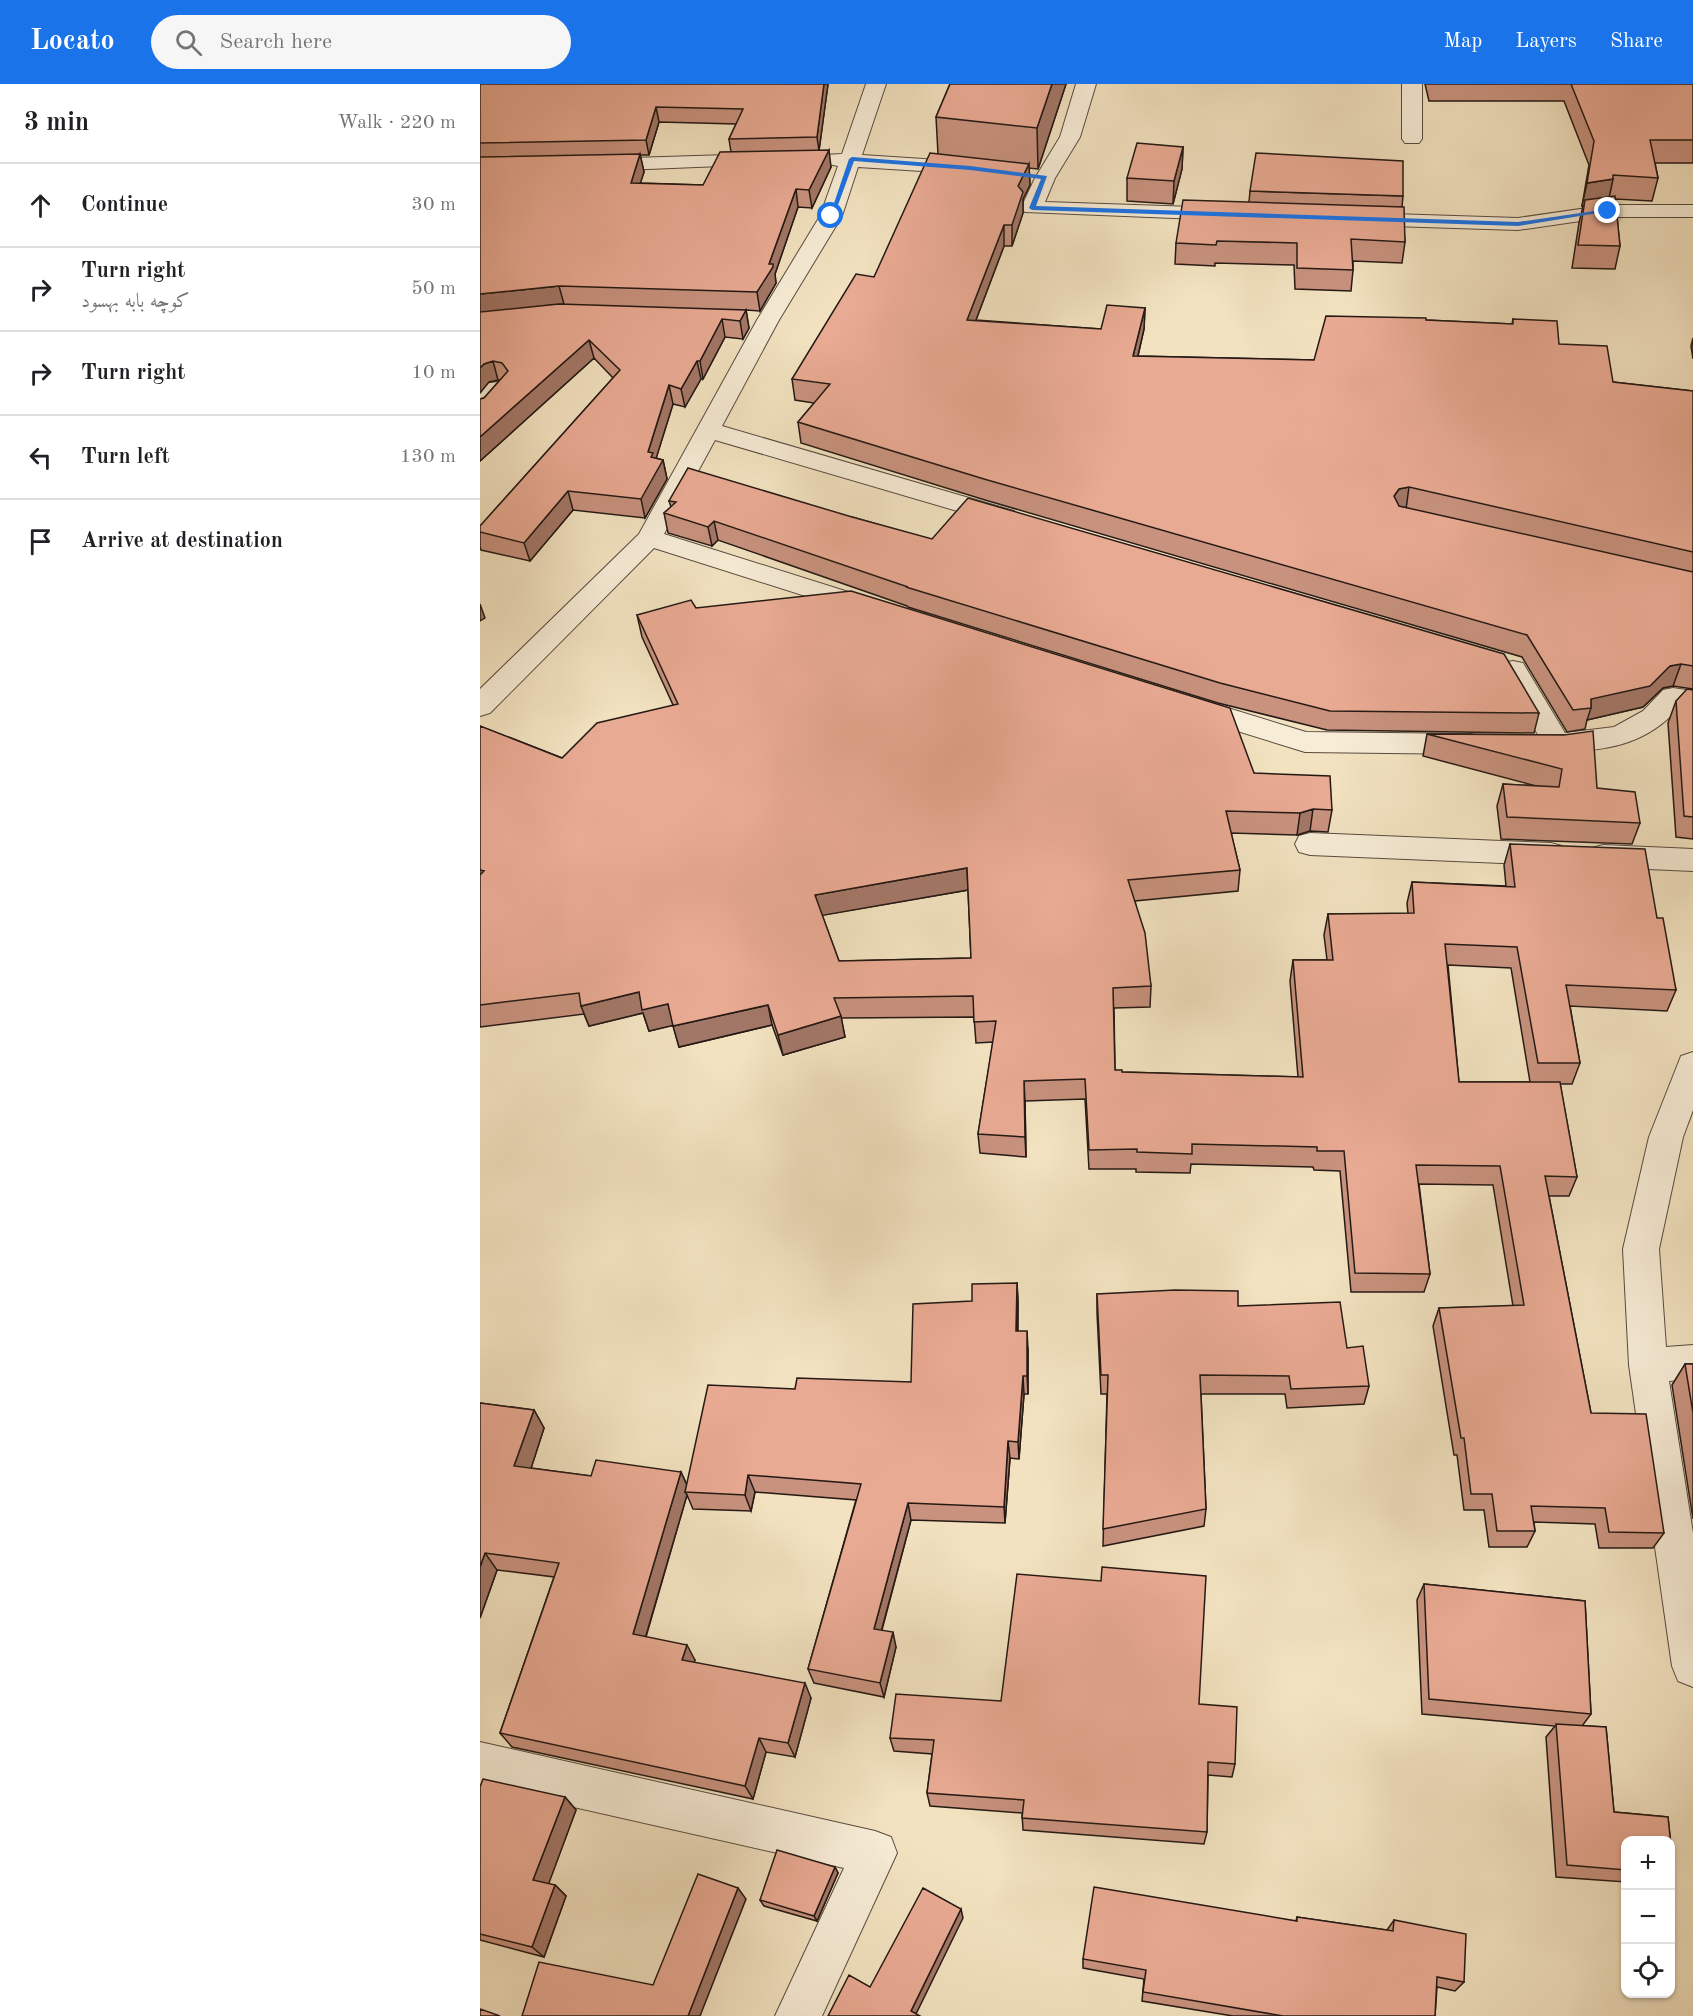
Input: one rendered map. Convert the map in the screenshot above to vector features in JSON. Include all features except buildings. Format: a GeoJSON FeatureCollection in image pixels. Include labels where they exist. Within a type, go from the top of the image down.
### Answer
{"type":"FeatureCollection","features":[{"type":"Feature","properties":{"kind":"street"},"geometry":{"type":"LineString","coordinates":[[480,706],[649,538],[768,320],[831,216],[876,84]]}},
{"type":"Feature","properties":{"kind":"street"},"geometry":{"type":"LineString","coordinates":[[1086,84],[1070,137],[1045,178],[1032,208],[1246,215]]}},
{"type":"Feature","properties":{"kind":"street"},"geometry":{"type":"LineString","coordinates":[[1412,84],[1412,139]]}},
{"type":"Feature","properties":{"kind":"street"},"geometry":{"type":"LineString","coordinates":[[805,159],[852,159],[992,171]]}},
{"type":"Feature","properties":{"kind":"street"},"geometry":{"type":"LineString","coordinates":[[578,165],[781,160]]}},
{"type":"Feature","properties":{"kind":"street"},"geometry":{"type":"LineString","coordinates":[[1024,175],[1045,178]]}},
{"type":"Feature","properties":{"kind":"street"},"geometry":{"type":"LineString","coordinates":[[1340,218],[1518,224],[1608,211],[1693,211]]}},
{"type":"Feature","properties":{"kind":"street"},"geometry":{"type":"LineString","coordinates":[[744,319],[768,320]]}},
{"type":"Feature","properties":{"kind":"street"},"geometry":{"type":"LineString","coordinates":[[480,391],[499,389],[480,410]]}},
{"type":"Feature","properties":{"kind":"street"},"geometry":{"type":"LineString","coordinates":[[708,430],[1029,524]]}},
{"type":"Feature","properties":{"kind":"street"},"geometry":{"type":"LineString","coordinates":[[649,538],[887,613]]}},
{"type":"Feature","properties":{"kind":"street"},"geometry":{"type":"LineString","coordinates":[[1488,659],[1511,666],[1558,745]]}},
{"type":"Feature","properties":{"kind":"street"},"geometry":{"type":"LineString","coordinates":[[1169,700],[1305,742],[1558,745],[1620,736],[1653,718],[1673,697],[1693,701]]}},
{"type":"Feature","properties":{"kind":"street"},"geometry":{"type":"LineString","coordinates":[[1310,844],[1693,860]]}},
{"type":"Feature","properties":{"kind":"street"},"geometry":{"type":"LineString","coordinates":[[1693,1065],[1680,1136],[1641,1249],[1648,1365],[1693,1666]]}},
{"type":"Feature","properties":{"kind":"street"},"geometry":{"type":"LineString","coordinates":[[1648,1365],[1693,1362]]}},
{"type":"Feature","properties":{"kind":"street"},"geometry":{"type":"LineString","coordinates":[[480,1764],[875,1853],[798,2016]]}},
{"type":"Feature","properties":{"kind":"route"},"geometry":{"type":"LineString","coordinates":[[831,216],[852,159],[970,168],[1045,178],[1032,208],[1518,224],[1608,211]]}}]}
